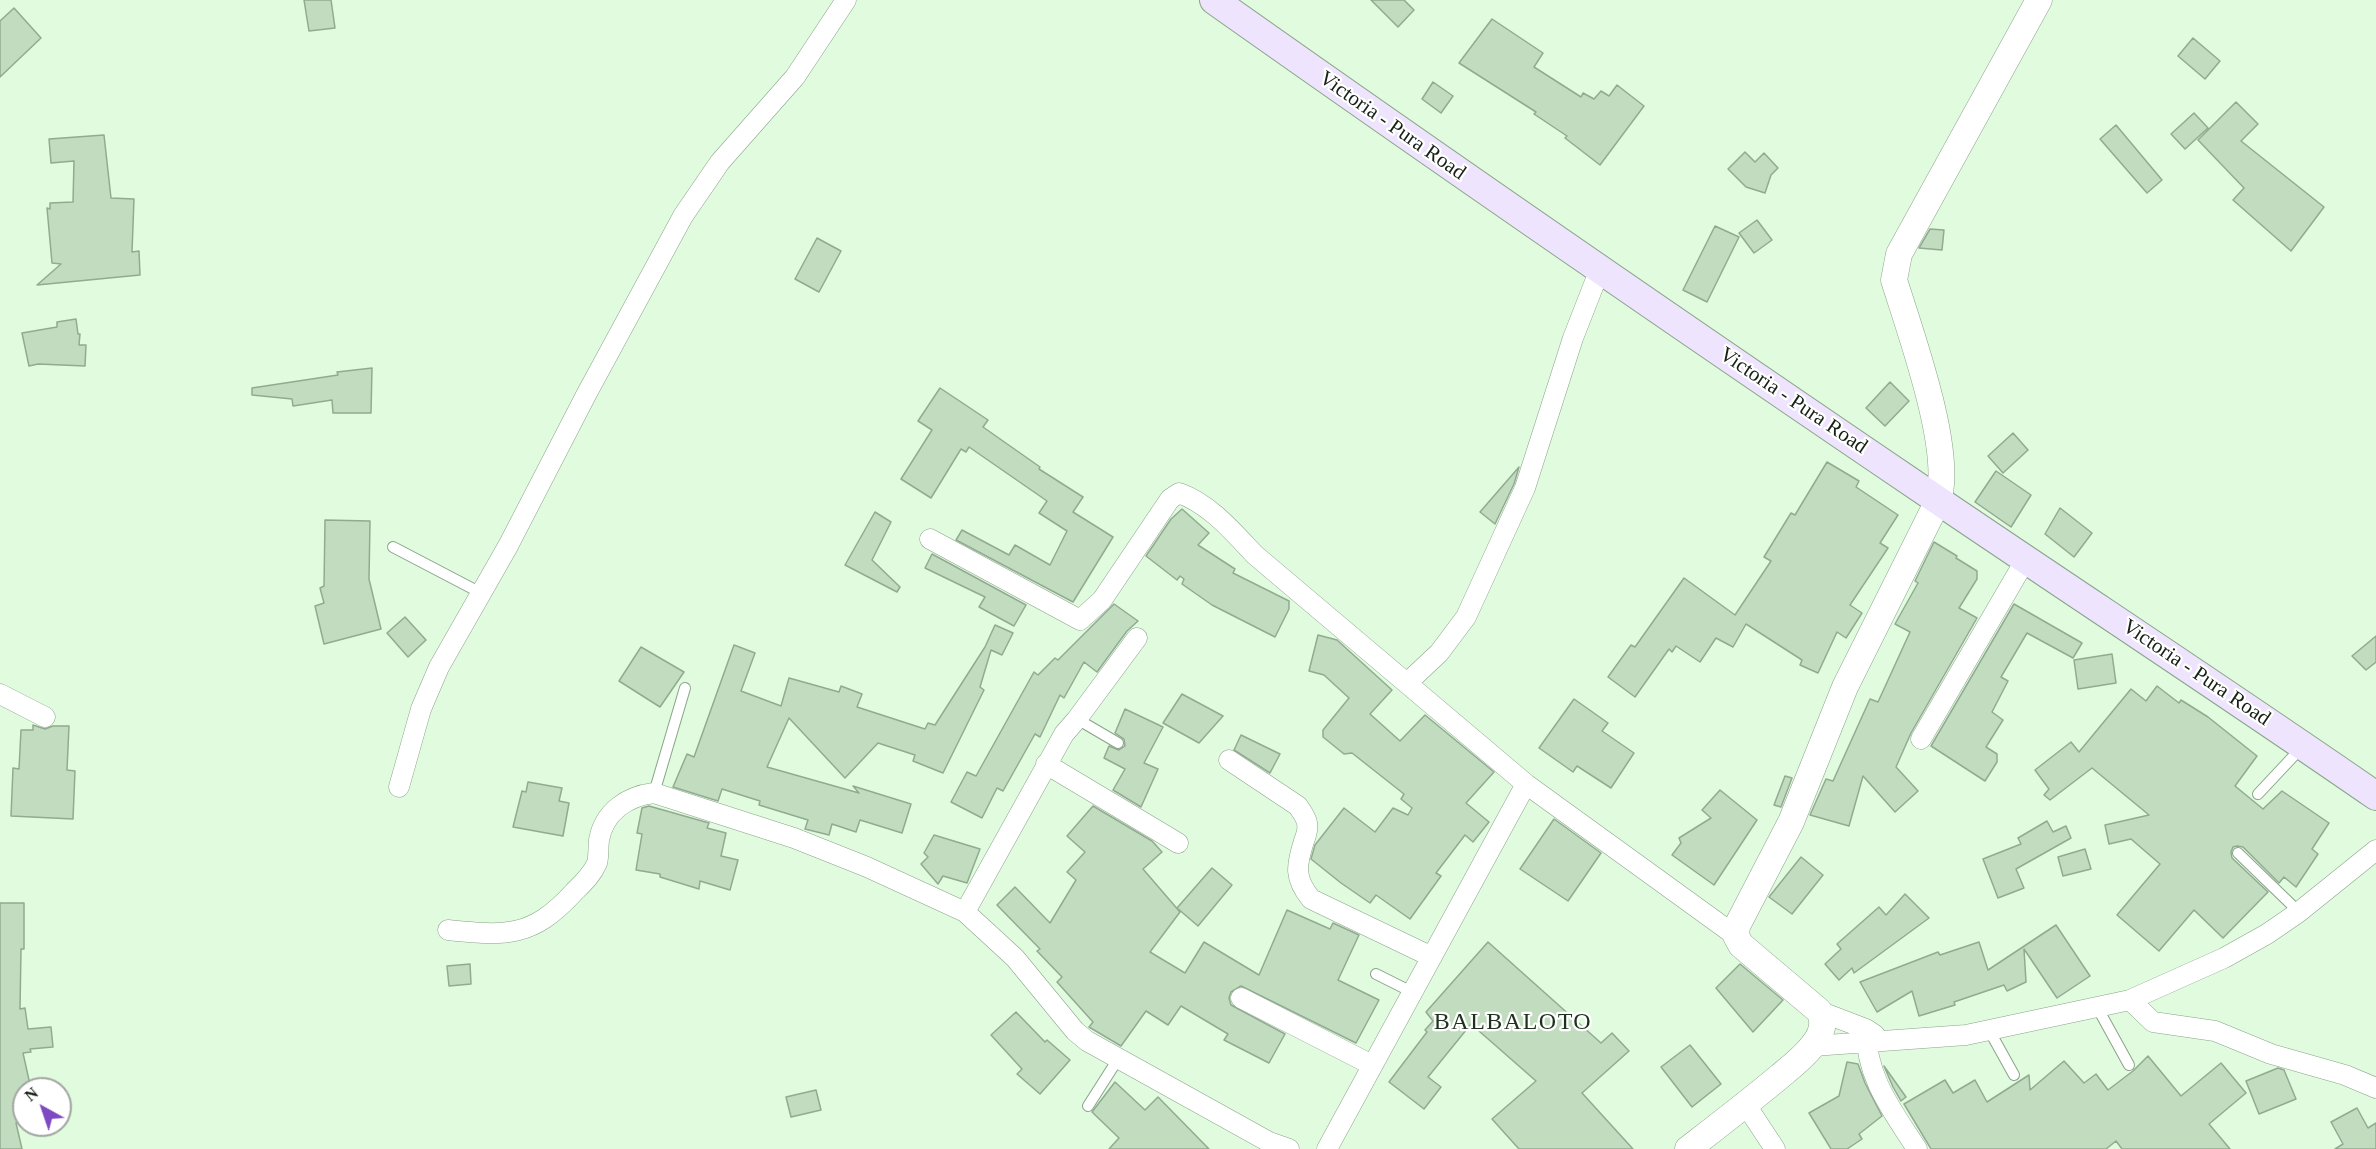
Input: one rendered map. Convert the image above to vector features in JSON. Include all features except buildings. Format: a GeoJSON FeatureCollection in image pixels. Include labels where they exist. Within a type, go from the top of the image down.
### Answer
{"type":"FeatureCollection","features":[{"type":"Feature","properties":{"kind":"main road","name":"Victoria - Pura Road"},"geometry":{"type":"LineString","coordinates":[[1214,0],[1938,501],[2376,796]]}},
{"type":"Feature","properties":{"kind":"street"},"geometry":{"type":"LineString","coordinates":[[399,787],[428,691],[586,395],[701,187],[720,162],[781,95],[846,0]]}},
{"type":"Feature","properties":{"kind":"street"},"geometry":{"type":"LineString","coordinates":[[1736,936],[1737,926],[1791,822],[1845,687],[1942,489],[1940,449],[1927,391],[1894,280],[1895,269],[1899,254],[2039,0]]}},
{"type":"Feature","properties":{"kind":"street"},"geometry":{"type":"LineString","coordinates":[[1407,683],[1439,653],[1466,617],[1525,488],[1573,338],[1600,269]]}},
{"type":"Feature","properties":{"kind":"street"},"geometry":{"type":"LineString","coordinates":[[930,539],[1080,620],[1102,600],[1170,499],[1179,494],[1191,498],[1224,523],[1256,555],[1526,784],[1736,936],[1741,945],[1819,1011],[1871,1037]]}},
{"type":"Feature","properties":{"kind":"street"},"geometry":{"type":"LineString","coordinates":[[1922,739],[2026,560]]}},
{"type":"Feature","properties":{"kind":"street"},"geometry":{"type":"LineString","coordinates":[[965,912],[1064,734],[1137,638]]}},
{"type":"Feature","properties":{"kind":"street"},"geometry":{"type":"LineString","coordinates":[[0,694],[45,717]]}},
{"type":"Feature","properties":{"kind":"street"},"geometry":{"type":"LineString","coordinates":[[1229,759],[1298,806],[1303,814],[1308,824],[1299,857],[1298,873],[1300,886],[1311,899],[1432,957]]}},
{"type":"Feature","properties":{"kind":"street"},"geometry":{"type":"LineString","coordinates":[[1046,764],[1178,843]]}},
{"type":"Feature","properties":{"kind":"street"},"geometry":{"type":"LineString","coordinates":[[1327,1149],[1526,784]]}},
{"type":"Feature","properties":{"kind":"street"},"geometry":{"type":"LineString","coordinates":[[448,930],[487,934],[510,933],[548,917],[567,900],[596,865],[604,822],[626,800],[654,793],[794,838],[867,867],[965,912],[1015,958],[1075,1032],[1086,1041],[1286,1149]]}},
{"type":"Feature","properties":{"kind":"street"},"geometry":{"type":"LineString","coordinates":[[1813,1046],[1871,1037],[1954,1036],[2130,1000],[2224,958],[2267,934],[2299,912],[2376,850]]}},
{"type":"Feature","properties":{"kind":"street"},"geometry":{"type":"LineString","coordinates":[[1241,998],[1372,1065]]}},
{"type":"Feature","properties":{"kind":"street"},"geometry":{"type":"LineString","coordinates":[[2130,1000],[2153,1023],[2215,1031],[2271,1054],[2345,1075],[2376,1088]]}},
{"type":"Feature","properties":{"kind":"street"},"geometry":{"type":"LineString","coordinates":[[1688,1149],[1746,1105],[1813,1046],[1823,1024],[1823,1017],[1819,1011]]}},
{"type":"Feature","properties":{"kind":"street"},"geometry":{"type":"LineString","coordinates":[[1871,1037],[1874,1079],[1917,1149]]}},
{"type":"Feature","properties":{"kind":"street"},"geometry":{"type":"LineString","coordinates":[[1746,1105],[1775,1149]]}},
{"type":"Feature","properties":{"kind":"lane"},"geometry":{"type":"LineString","coordinates":[[393,547],[481,593]]}},
{"type":"Feature","properties":{"kind":"lane"},"geometry":{"type":"LineString","coordinates":[[654,793],[686,688]]}},
{"type":"Feature","properties":{"kind":"lane"},"geometry":{"type":"LineString","coordinates":[[1077,719],[1118,743]]}},
{"type":"Feature","properties":{"kind":"lane"},"geometry":{"type":"LineString","coordinates":[[2258,794],[2303,746]]}},
{"type":"Feature","properties":{"kind":"lane"},"geometry":{"type":"LineString","coordinates":[[2238,853],[2299,912]]}},
{"type":"Feature","properties":{"kind":"lane"},"geometry":{"type":"LineString","coordinates":[[1376,974],[1412,993]]}},
{"type":"Feature","properties":{"kind":"lane"},"geometry":{"type":"LineString","coordinates":[[2097,1008],[2129,1065]]}},
{"type":"Feature","properties":{"kind":"lane"},"geometry":{"type":"LineString","coordinates":[[1989,1030],[2014,1075]]}},
{"type":"Feature","properties":{"kind":"lane"},"geometry":{"type":"LineString","coordinates":[[1089,1106],[1118,1059]]}},
{"type":"Feature","properties":{"kind":"district","name":"BALBALOTO"},"geometry":{"type":"Point","coordinates":[1513,1023]}}]}
